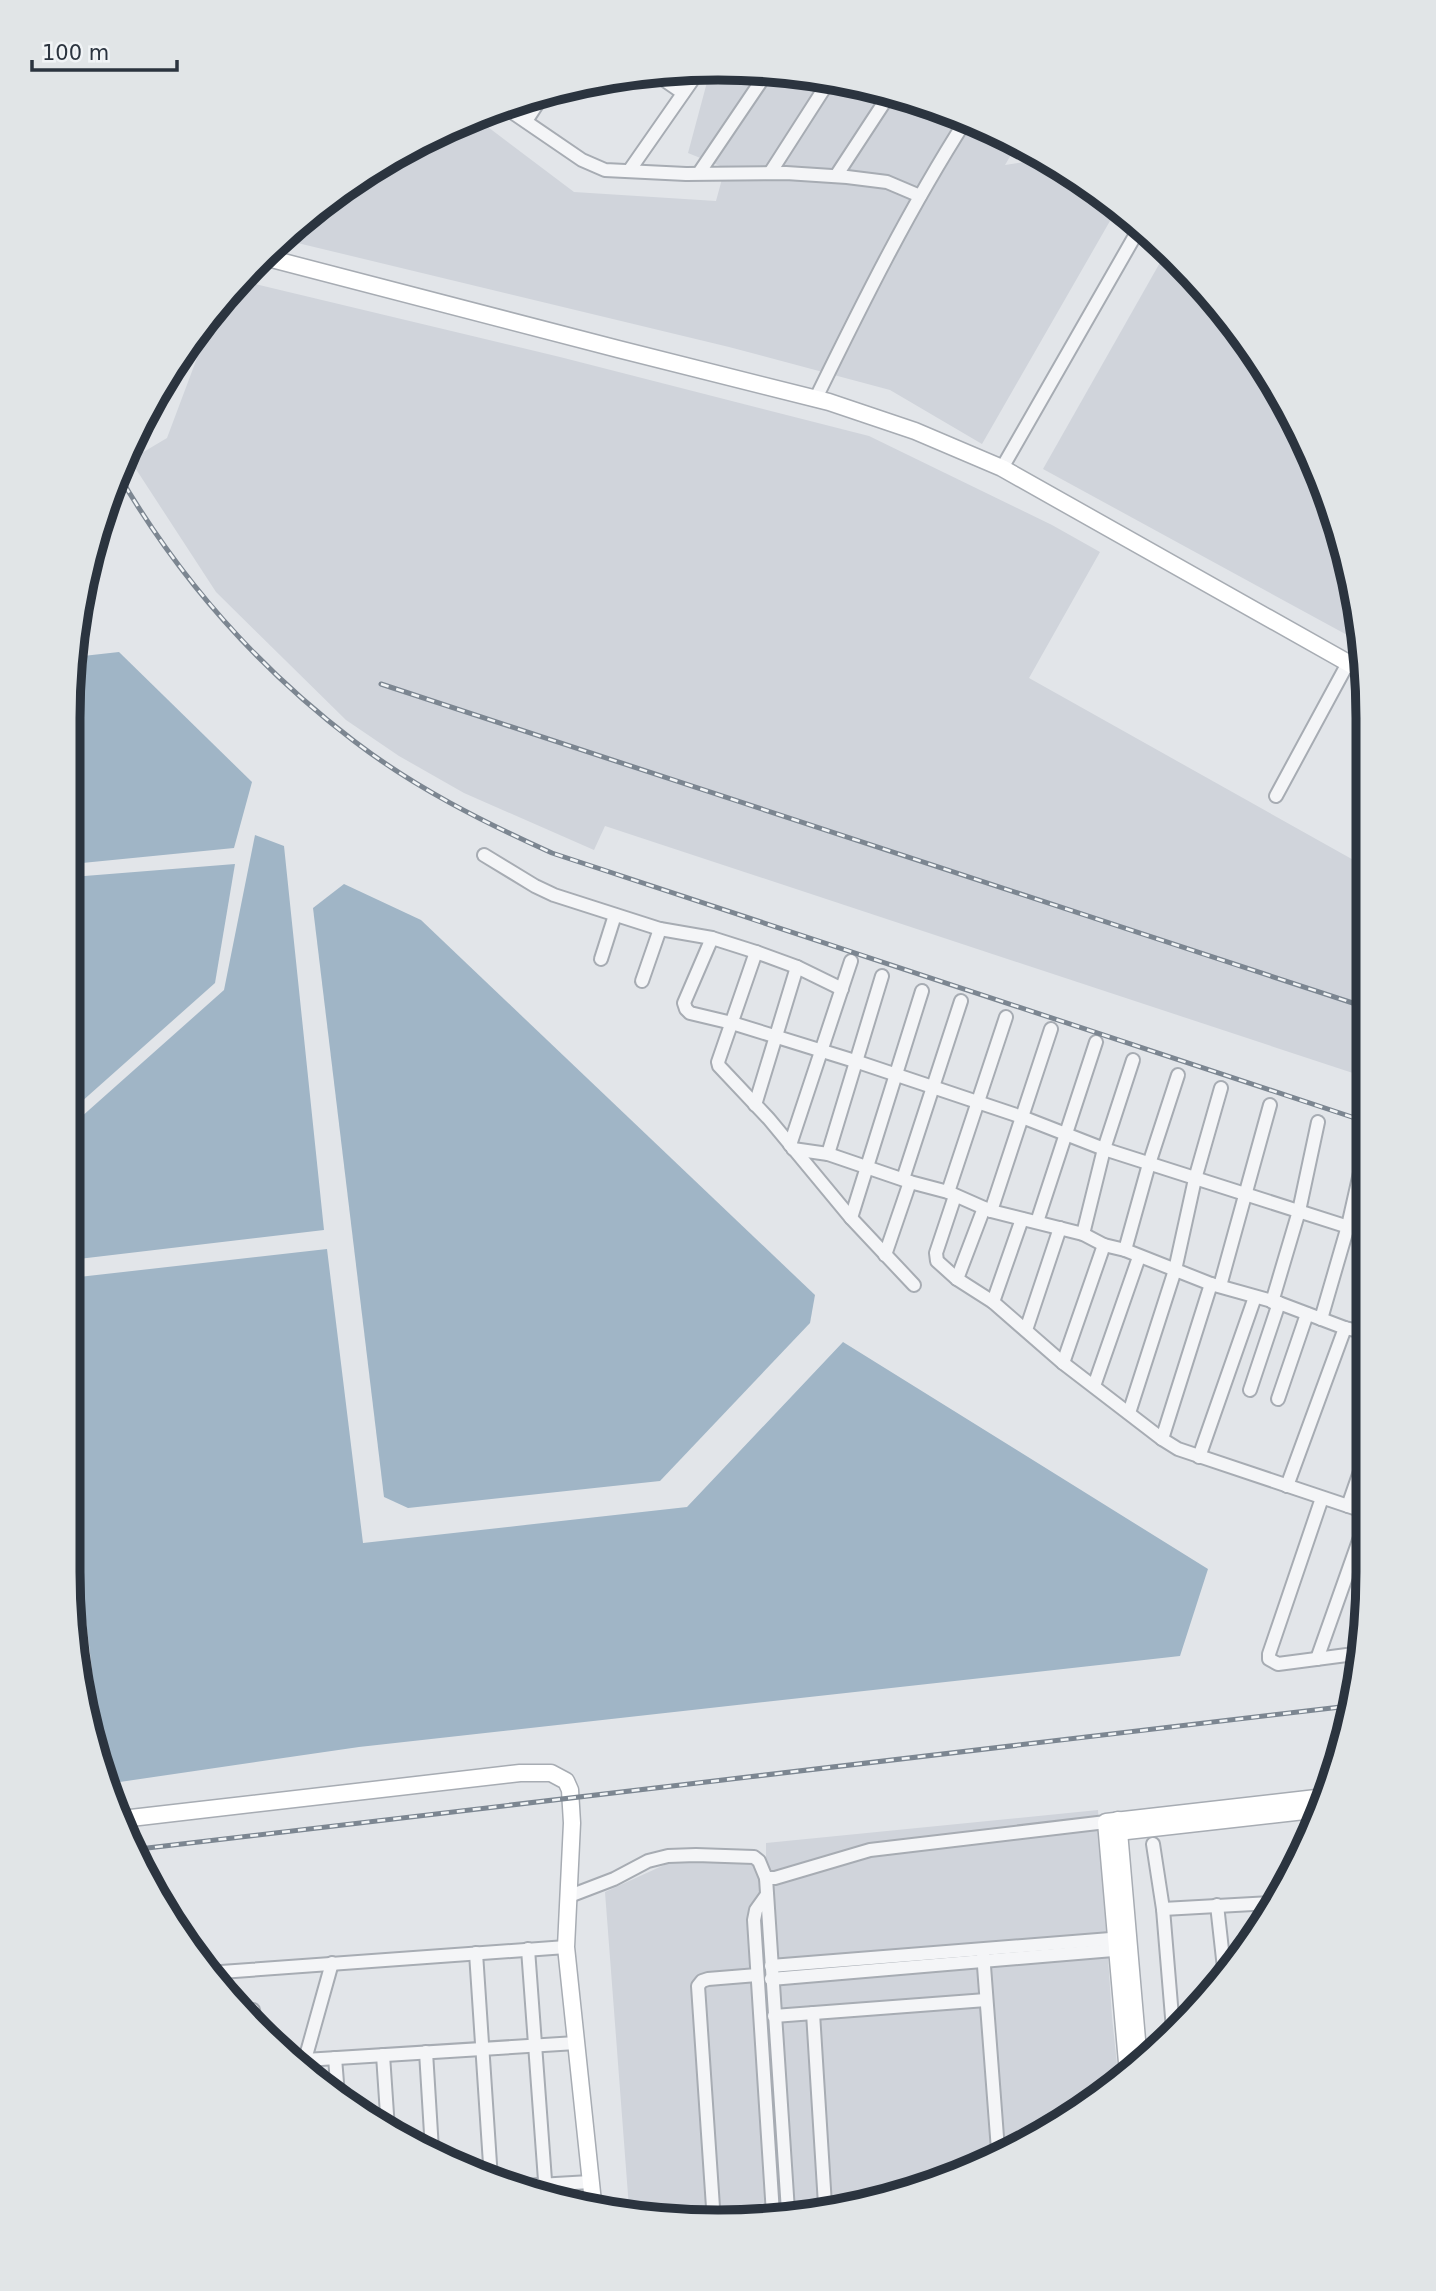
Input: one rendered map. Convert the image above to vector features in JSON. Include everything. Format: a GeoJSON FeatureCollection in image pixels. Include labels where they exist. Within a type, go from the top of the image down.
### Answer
{"type":"FeatureCollection","features":[{"type":"Feature","properties":{"kind":"street"},"geometry":{"type":"LineString","coordinates":[[629,171],[691,81]]}},
{"type":"Feature","properties":{"kind":"street"},"geometry":{"type":"LineString","coordinates":[[699,173],[761,82]]}},
{"type":"Feature","properties":{"kind":"street"},"geometry":{"type":"LineString","coordinates":[[668,83],[683,93]]}},
{"type":"Feature","properties":{"kind":"street"},"geometry":{"type":"LineString","coordinates":[[771,173],[824,90]]}},
{"type":"Feature","properties":{"kind":"street"},"geometry":{"type":"LineString","coordinates":[[836,176],[884,102]]}},
{"type":"Feature","properties":{"kind":"street"},"geometry":{"type":"LineString","coordinates":[[526,121],[535,107]]}},
{"type":"Feature","properties":{"kind":"street"},"geometry":{"type":"LineString","coordinates":[[515,114],[582,160],[610,171],[836,176],[887,181],[920,197]]}},
{"type":"Feature","properties":{"kind":"street"},"geometry":{"type":"LineString","coordinates":[[816,398],[855,318],[960,128]]}},
{"type":"Feature","properties":{"kind":"street"},"geometry":{"type":"LineString","coordinates":[[1002,468],[1135,236]]}},
{"type":"Feature","properties":{"kind":"street"},"geometry":{"type":"LineString","coordinates":[[275,260],[816,398],[915,430],[1002,468],[1353,666]]}},
{"type":"Feature","properties":{"kind":"street"},"geometry":{"type":"LineString","coordinates":[[1276,796],[1348,663]]}},
{"type":"Feature","properties":{"kind":"street"},"geometry":{"type":"LineString","coordinates":[[484,855],[545,891],[660,929],[712,938],[756,952],[797,967],[842,989]]}},
{"type":"Feature","properties":{"kind":"street"},"geometry":{"type":"LineString","coordinates":[[601,959],[615,915]]}},
{"type":"Feature","properties":{"kind":"street"},"geometry":{"type":"LineString","coordinates":[[642,981],[660,929]]}},
{"type":"Feature","properties":{"kind":"street"},"geometry":{"type":"LineString","coordinates":[[712,938],[684,1006],[690,1013],[821,1050],[1022,1117],[1104,1149],[1356,1229]]}},
{"type":"Feature","properties":{"kind":"street"},"geometry":{"type":"LineString","coordinates":[[756,952],[718,1062],[719,1066],[851,1218],[914,1285]]}},
{"type":"Feature","properties":{"kind":"street"},"geometry":{"type":"LineString","coordinates":[[791,1147],[851,961]]}},
{"type":"Feature","properties":{"kind":"street"},"geometry":{"type":"LineString","coordinates":[[755,1105],[797,967]]}},
{"type":"Feature","properties":{"kind":"street"},"geometry":{"type":"LineString","coordinates":[[828,1154],[882,976]]}},
{"type":"Feature","properties":{"kind":"street"},"geometry":{"type":"LineString","coordinates":[[851,1218],[922,991]]}},
{"type":"Feature","properties":{"kind":"street"},"geometry":{"type":"LineString","coordinates":[[885,1255],[961,1002]]}},
{"type":"Feature","properties":{"kind":"street"},"geometry":{"type":"LineString","coordinates":[[1006,1017],[952,1194],[936,1257],[939,1263],[957,1279],[993,1302],[1063,1363],[1162,1439],[1199,1457],[1356,1509]]}},
{"type":"Feature","properties":{"kind":"street"},"geometry":{"type":"LineString","coordinates":[[957,1279],[988,1209],[1051,1029]]}},
{"type":"Feature","properties":{"kind":"street"},"geometry":{"type":"LineString","coordinates":[[1037,1223],[1096,1042]]}},
{"type":"Feature","properties":{"kind":"street"},"geometry":{"type":"LineString","coordinates":[[1083,1234],[1104,1149],[1133,1060]]}},
{"type":"Feature","properties":{"kind":"street"},"geometry":{"type":"LineString","coordinates":[[1125,1250],[1178,1075]]}},
{"type":"Feature","properties":{"kind":"street"},"geometry":{"type":"LineString","coordinates":[[1129,1413],[1175,1269],[1195,1179],[1221,1088]]}},
{"type":"Feature","properties":{"kind":"street"},"geometry":{"type":"LineString","coordinates":[[1162,1439],[1216,1285],[1270,1105]]}},
{"type":"Feature","properties":{"kind":"street"},"geometry":{"type":"LineString","coordinates":[[1250,1390],[1299,1211],[1318,1122]]}},
{"type":"Feature","properties":{"kind":"street"},"geometry":{"type":"LineString","coordinates":[[791,1147],[828,1154],[952,1194],[988,1209],[1083,1234],[1104,1245],[1125,1250],[1216,1285],[1356,1330]]}},
{"type":"Feature","properties":{"kind":"street"},"geometry":{"type":"LineString","coordinates":[[1321,1319],[1356,1191]]}},
{"type":"Feature","properties":{"kind":"street"},"geometry":{"type":"LineString","coordinates":[[993,1302],[1022,1219]]}},
{"type":"Feature","properties":{"kind":"street"},"geometry":{"type":"LineString","coordinates":[[1026,1330],[1060,1228]]}},
{"type":"Feature","properties":{"kind":"street"},"geometry":{"type":"LineString","coordinates":[[1063,1363],[1104,1245]]}},
{"type":"Feature","properties":{"kind":"street"},"geometry":{"type":"LineString","coordinates":[[1094,1386],[1139,1257]]}},
{"type":"Feature","properties":{"kind":"street"},"geometry":{"type":"LineString","coordinates":[[1199,1457],[1255,1297]]}},
{"type":"Feature","properties":{"kind":"street"},"geometry":{"type":"LineString","coordinates":[[1278,1399],[1307,1314]]}},
{"type":"Feature","properties":{"kind":"street"},"geometry":{"type":"LineString","coordinates":[[1287,1486],[1345,1328]]}},
{"type":"Feature","properties":{"kind":"street"},"geometry":{"type":"LineString","coordinates":[[1348,1506],[1356,1483]]}},
{"type":"Feature","properties":{"kind":"street"},"geometry":{"type":"LineString","coordinates":[[1322,1498],[1269,1660],[1278,1664],[1350,1655]]}},
{"type":"Feature","properties":{"kind":"street"},"geometry":{"type":"LineString","coordinates":[[1317,1659],[1356,1549]]}},
{"type":"Feature","properties":{"kind":"street"},"geometry":{"type":"LineString","coordinates":[[130,1818],[520,1773],[551,1773],[566,1781],[570,1790],[572,1823],[566,1947],[592,2198]]}},
{"type":"Feature","properties":{"kind":"street"},"geometry":{"type":"LineString","coordinates":[[1113,1827],[1314,1799]]}},
{"type":"Feature","properties":{"kind":"street"},"geometry":{"type":"LineString","coordinates":[[766,1878],[787,1876],[870,1850],[1310,1810]]}},
{"type":"Feature","properties":{"kind":"street"},"geometry":{"type":"LineString","coordinates":[[1113,1827],[1123,1944],[1127,2061]]}},
{"type":"Feature","properties":{"kind":"street"},"geometry":{"type":"LineString","coordinates":[[1153,1844],[1163,1909],[1172,2020]]}},
{"type":"Feature","properties":{"kind":"street"},"geometry":{"type":"LineString","coordinates":[[567,1897],[614,1879],[648,1861],[668,1856],[754,1857],[759,1861],[766,1878],[788,2206]]}},
{"type":"Feature","properties":{"kind":"street"},"geometry":{"type":"LineString","coordinates":[[766,1896],[755,1910],[754,1920],[773,2208]]}},
{"type":"Feature","properties":{"kind":"street"},"geometry":{"type":"LineString","coordinates":[[1163,1909],[1263,1904]]}},
{"type":"Feature","properties":{"kind":"street"},"geometry":{"type":"LineString","coordinates":[[1217,1906],[1223,1962]]}},
{"type":"Feature","properties":{"kind":"street"},"geometry":{"type":"LineString","coordinates":[[771,1972],[1123,1944]]}},
{"type":"Feature","properties":{"kind":"street"},"geometry":{"type":"LineString","coordinates":[[1123,1944],[1138,2052]]}},
{"type":"Feature","properties":{"kind":"street"},"geometry":{"type":"LineString","coordinates":[[221,1972],[566,1947]]}},
{"type":"Feature","properties":{"kind":"street"},"geometry":{"type":"LineString","coordinates":[[528,1950],[545,2187]]}},
{"type":"Feature","properties":{"kind":"street"},"geometry":{"type":"LineString","coordinates":[[476,1953],[490,2168]]}},
{"type":"Feature","properties":{"kind":"street"},"geometry":{"type":"LineString","coordinates":[[983,1955],[998,2146]]}},
{"type":"Feature","properties":{"kind":"street"},"geometry":{"type":"LineString","coordinates":[[305,2058],[332,1963]]}},
{"type":"Feature","properties":{"kind":"street"},"geometry":{"type":"LineString","coordinates":[[713,2210],[698,1986],[708,1979],[757,1975]]}},
{"type":"Feature","properties":{"kind":"street"},"geometry":{"type":"LineString","coordinates":[[774,2016],[986,2000]]}},
{"type":"Feature","properties":{"kind":"street"},"geometry":{"type":"LineString","coordinates":[[813,2013],[825,2201]]}},
{"type":"Feature","properties":{"kind":"street"},"geometry":{"type":"LineString","coordinates":[[309,2061],[576,2043]]}},
{"type":"Feature","properties":{"kind":"street"},"geometry":{"type":"LineString","coordinates":[[426,2052],[432,2143]]}},
{"type":"Feature","properties":{"kind":"street"},"geometry":{"type":"LineString","coordinates":[[383,2055],[387,2118]]}},
{"type":"Feature","properties":{"kind":"street"},"geometry":{"type":"LineString","coordinates":[[335,2058],[337,2084]]}},
{"type":"Feature","properties":{"kind":"street"},"geometry":{"type":"LineString","coordinates":[[550,2188],[590,2182]]}},
{"type":"Feature","properties":{"kind":"shaded area"},"geometry":{"type":"Polygon","coordinates":[[[707,81],[801,86],[883,102],[962,129],[1012,153],[1005,165],[1028,161],[1112,217],[982,444],[890,390],[729,347],[294,242],[330,212],[399,166],[485,125],[574,192],[716,201],[725,168],[688,153],[707,81]]]}},
{"type":"Feature","properties":{"kind":"shaded area"},"geometry":{"type":"Polygon","coordinates":[[[1161,260],[1224,330],[1270,399],[1290,436],[1322,513],[1334,553],[1350,637],[1043,469],[1161,260]]]}},
{"type":"Feature","properties":{"kind":"shaded area"},"geometry":{"type":"Polygon","coordinates":[[[252,283],[560,357],[869,436],[1052,525],[1100,552],[1029,678],[1356,861],[1356,1074],[605,826],[594,850],[464,793],[399,756],[346,720],[216,592],[133,465],[137,456],[167,438],[200,350],[212,330],[252,283]]]}},
{"type":"Feature","properties":{"kind":"shaded area"},"geometry":{"type":"Polygon","coordinates":[[[1098,1810],[1118,2069],[1072,2103],[1000,2145],[923,2177],[883,2189],[801,2205],[760,2209],[676,2209],[629,2204],[605,1892],[673,1861],[766,1864],[766,1843],[1098,1810]]]}},
{"type":"Feature","properties":{"kind":"water"},"geometry":{"type":"Polygon","coordinates":[[[119,652],[252,782],[234,848],[80,863],[80,718],[84,656],[119,652]]]}},
{"type":"Feature","properties":{"kind":"water"},"geometry":{"type":"Polygon","coordinates":[[[255,835],[284,846],[324,1230],[80,1259],[80,1118],[224,990],[255,835]]]}},
{"type":"Feature","properties":{"kind":"water"},"geometry":{"type":"Polygon","coordinates":[[[235,864],[215,983],[80,1103],[80,876],[235,864]]]}},
{"type":"Feature","properties":{"kind":"water"},"geometry":{"type":"Polygon","coordinates":[[[344,884],[421,920],[815,1295],[810,1323],[660,1481],[408,1508],[384,1497],[313,908],[344,884]]]}},
{"type":"Feature","properties":{"kind":"water"},"geometry":{"type":"Polygon","coordinates":[[[327,1249],[363,1543],[687,1507],[843,1342],[1208,1569],[1180,1656],[359,1747],[116,1783],[98,1721],[80,1572],[80,1277],[327,1249]]]}},
{"type":"Feature","properties":{"kind":"railway"},"geometry":{"type":"LineString","coordinates":[[125,485],[193,584],[285,683],[377,758],[500,829],[552,853],[1356,1118]]}},
{"type":"Feature","properties":{"kind":"railway"},"geometry":{"type":"LineString","coordinates":[[381,684],[1356,1004]]}},
{"type":"Feature","properties":{"kind":"railway"},"geometry":{"type":"LineString","coordinates":[[143,1849],[1341,1707]]}}]}
